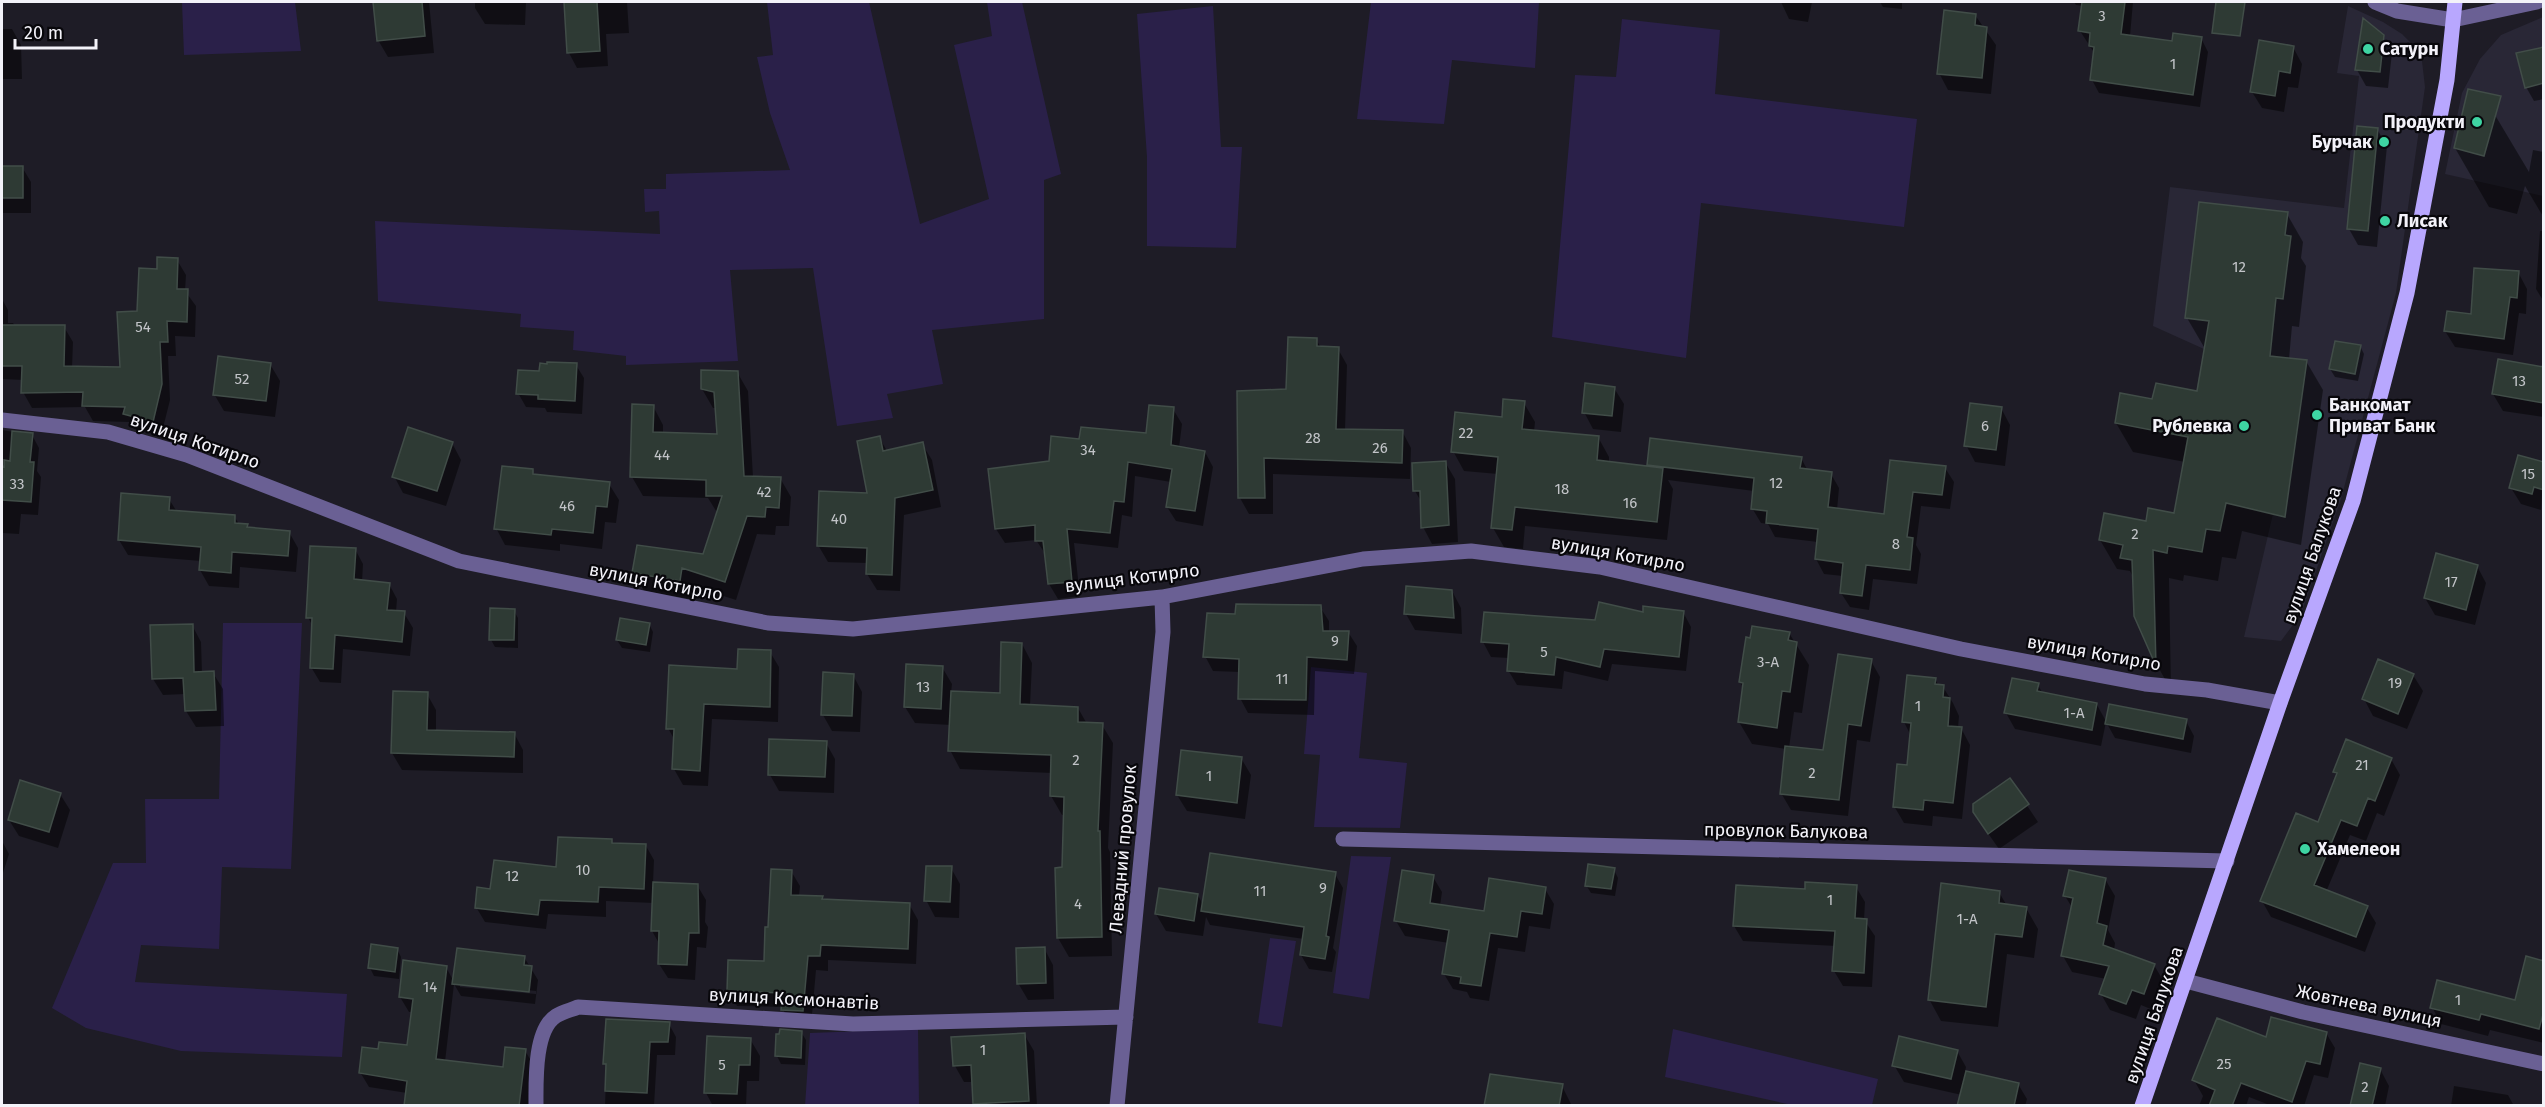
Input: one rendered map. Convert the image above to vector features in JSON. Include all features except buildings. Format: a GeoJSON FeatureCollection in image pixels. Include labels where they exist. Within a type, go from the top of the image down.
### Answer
{"type":"FeatureCollection","features":[{"type":"Feature","properties":{"kind":"main road","name":"вулиця Балукова"},"geometry":{"type":"LineString","coordinates":[[2142,1106],[2187,981],[2280,703],[2353,501],[2407,293],[2447,80],[2455,2]]}},
{"type":"Feature","properties":{"kind":"street"},"geometry":{"type":"LineString","coordinates":[[2375,2],[2397,11],[2453,20],[2537,2]]}},
{"type":"Feature","properties":{"kind":"street","name":"вулиця Котирло"},"geometry":{"type":"LineString","coordinates":[[2,420],[108,432],[188,455],[459,561],[768,623],[853,629],[1162,597],[1363,559],[1470,551],[1600,567],[1961,649],[2145,684],[2207,690],[2280,703]]}},
{"type":"Feature","properties":{"kind":"street","name":"Левадний провулок"},"geometry":{"type":"LineString","coordinates":[[1117,1106],[1163,632],[1162,597]]}},
{"type":"Feature","properties":{"kind":"street","name":"провулок Балукова"},"geometry":{"type":"LineString","coordinates":[[1343,839],[2227,861]]}},
{"type":"Feature","properties":{"kind":"street","name":"Жовтнева вулиця"},"geometry":{"type":"LineString","coordinates":[[2187,981],[2303,1012],[2544,1064]]}},
{"type":"Feature","properties":{"kind":"street","name":"вулиця Космонавтів"},"geometry":{"type":"LineString","coordinates":[[536,1106],[537,1068],[542,1038],[554,1017],[578,1007],[853,1024],[1126,1017]]}},
{"type":"Feature","properties":{"kind":"shaded area"},"geometry":{"type":"Polygon","coordinates":[[[182,2],[295,2],[301,51],[184,55],[182,2]]]}},
{"type":"Feature","properties":{"kind":"shaded area"},"geometry":{"type":"Polygon","coordinates":[[[767,2],[869,2],[920,224],[989,199],[954,45],[992,36],[987,2],[1022,2],[1061,174],[1044,180],[1044,319],[932,330],[943,384],[887,394],[893,418],[837,426],[813,268],[730,270],[738,361],[626,365],[626,356],[573,350],[574,331],[520,327],[521,314],[378,301],[375,221],[660,234],[659,211],[645,212],[644,189],[666,189],[666,174],[790,170],[770,113],[757,57],[773,55],[767,2]]]}},
{"type":"Feature","properties":{"kind":"shaded area"},"geometry":{"type":"Polygon","coordinates":[[[1371,2],[1539,2],[1535,68],[1452,60],[1444,124],[1357,119],[1371,2]]]}},
{"type":"Feature","properties":{"kind":"shaded area"},"geometry":{"type":"Polygon","coordinates":[[[1213,6],[1221,147],[1242,147],[1236,248],[1147,246],[1147,157],[1137,14],[1213,6]]]}},
{"type":"Feature","properties":{"kind":"shaded area"},"geometry":{"type":"Polygon","coordinates":[[[2348,6],[2383,22],[2402,34],[2415,47],[2422,61],[2425,87],[2396,293],[2341,499],[2301,614],[2281,641],[2244,637],[2273,514],[2178,492],[2204,349],[2153,326],[2170,187],[2344,208],[2359,76],[2337,73],[2348,6]]]}},
{"type":"Feature","properties":{"kind":"shaded area"},"geometry":{"type":"Polygon","coordinates":[[[2543,17],[2543,196],[2445,174],[2462,93],[2480,59],[2501,35],[2543,17]]]}},
{"type":"Feature","properties":{"kind":"shaded area"},"geometry":{"type":"Polygon","coordinates":[[[1622,19],[1720,30],[1715,94],[1917,119],[1904,227],[1701,203],[1686,358],[1552,337],[1575,75],[1616,77],[1622,19]]]}},
{"type":"Feature","properties":{"kind":"shaded area"},"geometry":{"type":"Polygon","coordinates":[[[223,623],[302,623],[291,869],[222,867],[219,949],[141,945],[135,982],[347,994],[342,1057],[181,1051],[86,1028],[52,1008],[113,863],[146,863],[145,799],[219,799],[223,623]]]}},
{"type":"Feature","properties":{"kind":"shaded area"},"geometry":{"type":"Polygon","coordinates":[[[1311,667],[1367,673],[1359,758],[1407,763],[1400,828],[1314,827],[1320,755],[1304,754],[1311,667]]]}},
{"type":"Feature","properties":{"kind":"shaded area"},"geometry":{"type":"Polygon","coordinates":[[[1351,856],[1391,857],[1369,999],[1333,993],[1351,856]]]}},
{"type":"Feature","properties":{"kind":"shaded area"},"geometry":{"type":"Polygon","coordinates":[[[1270,938],[1296,941],[1282,1027],[1258,1023],[1270,938]]]}},
{"type":"Feature","properties":{"kind":"shaded area"},"geometry":{"type":"Polygon","coordinates":[[[918,1029],[919,1105],[805,1106],[810,1033],[918,1029]]]}},
{"type":"Feature","properties":{"kind":"shaded area"},"geometry":{"type":"Polygon","coordinates":[[[1673,1029],[1878,1079],[1872,1105],[1792,1105],[1665,1077],[1673,1029]]]}},
{"type":"Feature","properties":{"kind":"place","name":"Сатурн"},"geometry":{"type":"Point","coordinates":[2368,49]}},
{"type":"Feature","properties":{"kind":"place","name":"Продукти"},"geometry":{"type":"Point","coordinates":[2477,122]}},
{"type":"Feature","properties":{"kind":"place","name":"Бурчак"},"geometry":{"type":"Point","coordinates":[2384,142]}},
{"type":"Feature","properties":{"kind":"place","name":"Лисак"},"geometry":{"type":"Point","coordinates":[2385,221]}},
{"type":"Feature","properties":{"kind":"place","name":"Банкомат Приват Банк"},"geometry":{"type":"Point","coordinates":[2317,415]}},
{"type":"Feature","properties":{"kind":"place","name":"Рублевка"},"geometry":{"type":"Point","coordinates":[2244,426]}},
{"type":"Feature","properties":{"kind":"place","name":"Хамелеон"},"geometry":{"type":"Point","coordinates":[2305,849]}}]}
